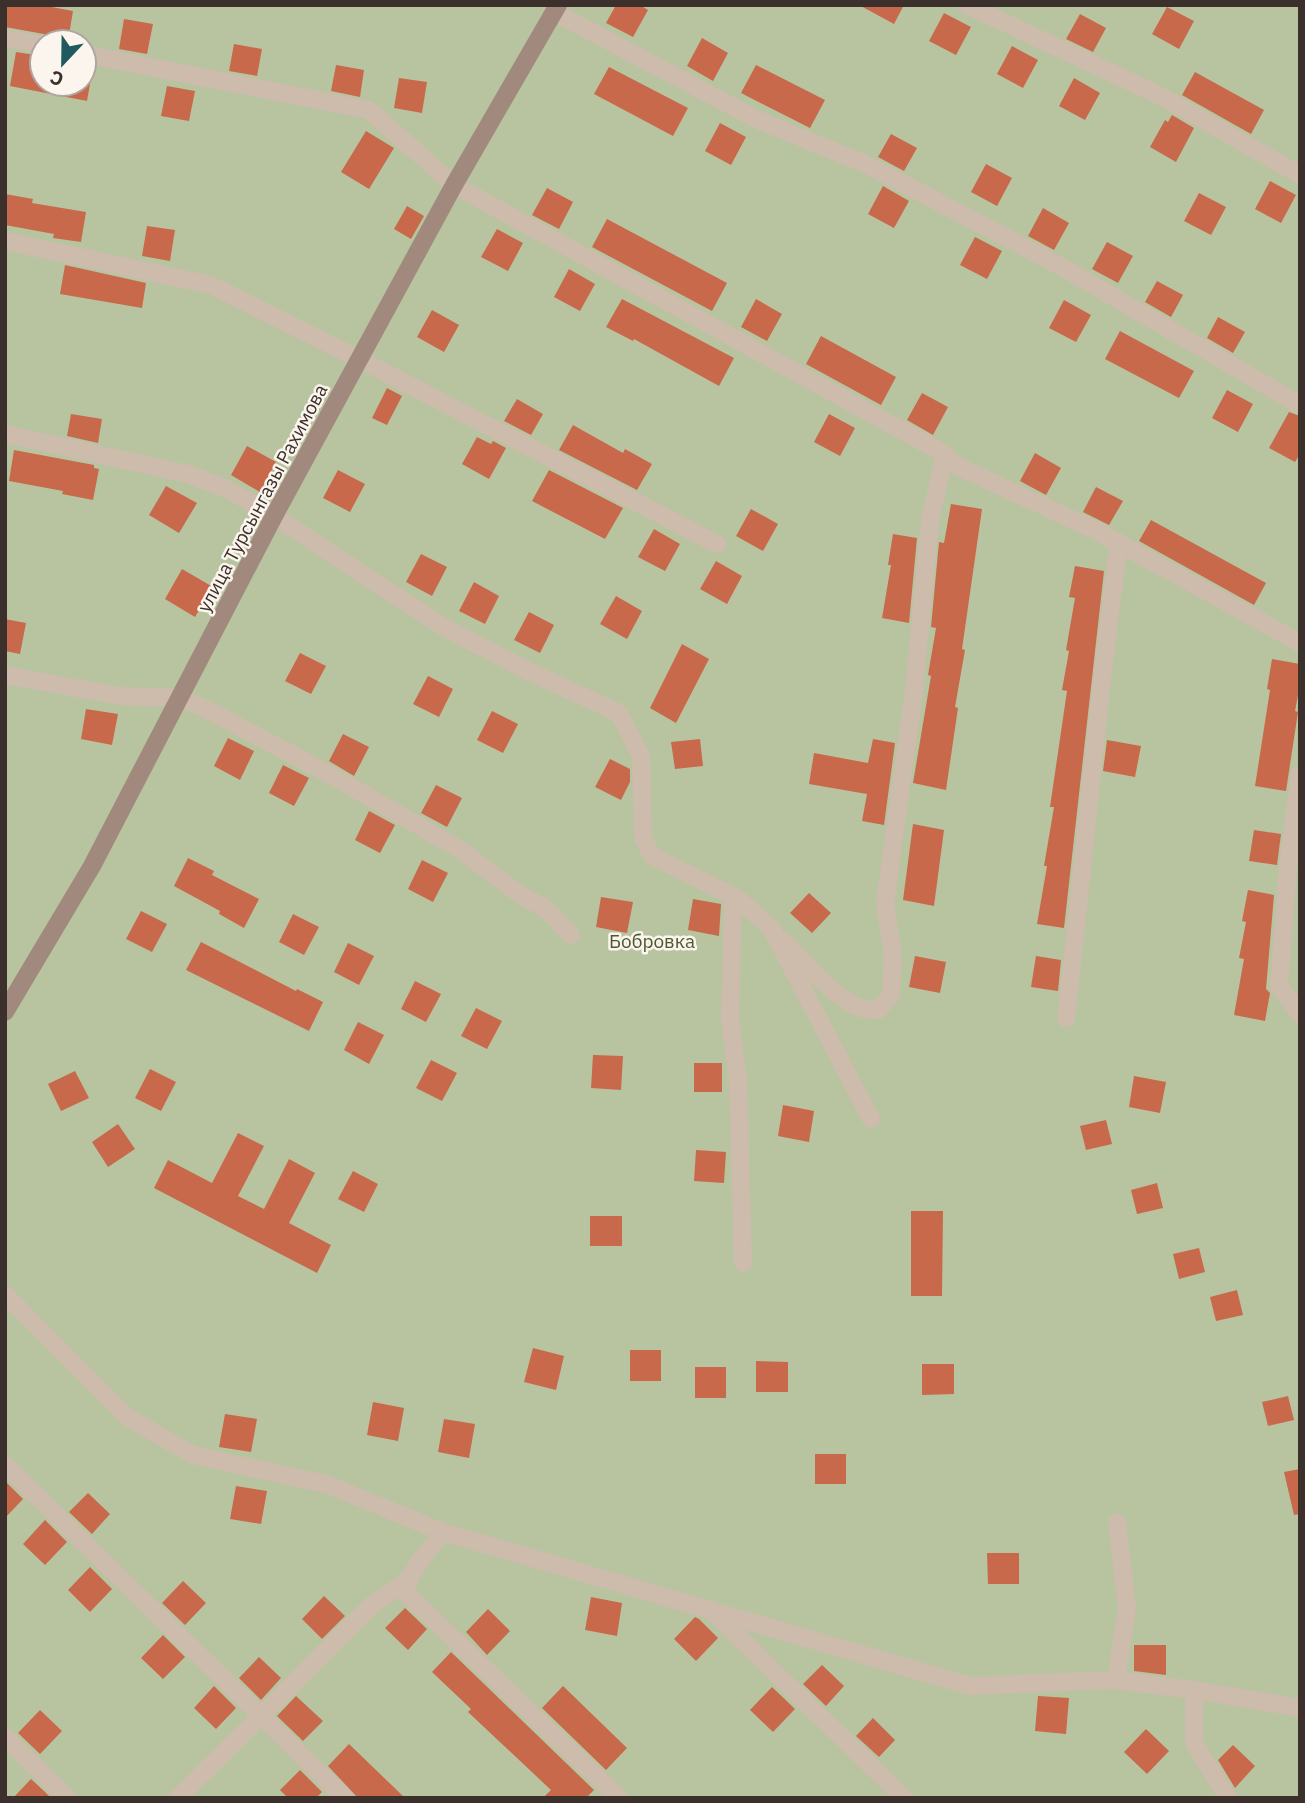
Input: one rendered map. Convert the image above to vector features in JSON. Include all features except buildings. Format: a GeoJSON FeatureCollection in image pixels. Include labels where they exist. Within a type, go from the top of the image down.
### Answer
{"type":"FeatureCollection","features":[{"type":"Feature","properties":{"kind":"street"},"geometry":{"type":"LineString","coordinates":[[967,5],[1161,96],[1300,176]]}},
{"type":"Feature","properties":{"kind":"street"},"geometry":{"type":"LineString","coordinates":[[556,9],[758,120],[869,165],[1026,247],[1300,405]]}},
{"type":"Feature","properties":{"kind":"street","name":"улица Турсынгазы Рахимова"},"geometry":{"type":"LineString","coordinates":[[5,1012],[92,866],[359,359],[454,185],[556,9]]}},
{"type":"Feature","properties":{"kind":"street"},"geometry":{"type":"LineString","coordinates":[[5,38],[28,42]]}},
{"type":"Feature","properties":{"kind":"street"},"geometry":{"type":"LineString","coordinates":[[98,57],[369,110],[454,185],[945,454],[955,465],[1119,543],[1300,643]]}},
{"type":"Feature","properties":{"kind":"street"},"geometry":{"type":"LineString","coordinates":[[5,241],[211,285],[717,544]]}},
{"type":"Feature","properties":{"kind":"street"},"geometry":{"type":"LineString","coordinates":[[5,434],[188,474],[229,491],[274,516],[442,626],[530,672],[619,713],[641,756],[643,838],[652,856],[733,896],[847,1000],[861,1008],[878,1010],[891,995],[893,956],[885,904],[914,690],[930,520],[945,454]]}},
{"type":"Feature","properties":{"kind":"street"},"geometry":{"type":"LineString","coordinates":[[1066,1018],[1106,638],[1119,543]]}},
{"type":"Feature","properties":{"kind":"street"},"geometry":{"type":"LineString","coordinates":[[5,675],[120,696],[180,698],[204,708],[329,774],[458,849],[525,898],[544,907],[571,935]]}},
{"type":"Feature","properties":{"kind":"street"},"geometry":{"type":"LineString","coordinates":[[1300,774],[1288,866],[1279,986],[1300,1014]]}},
{"type":"Feature","properties":{"kind":"street"},"geometry":{"type":"LineString","coordinates":[[733,896],[730,1020],[738,1080],[743,1264]]}},
{"type":"Feature","properties":{"kind":"street"},"geometry":{"type":"LineString","coordinates":[[771,928],[871,1119]]}},
{"type":"Feature","properties":{"kind":"street"},"geometry":{"type":"LineString","coordinates":[[5,1294],[127,1417],[194,1455],[326,1484],[443,1532],[970,1686],[1116,1680],[1300,1708]]}},
{"type":"Feature","properties":{"kind":"street"},"geometry":{"type":"LineString","coordinates":[[5,1465],[345,1798]]}},
{"type":"Feature","properties":{"kind":"street"},"geometry":{"type":"LineString","coordinates":[[1116,1680],[1127,1608],[1117,1522]]}},
{"type":"Feature","properties":{"kind":"street"},"geometry":{"type":"LineString","coordinates":[[443,1532],[419,1562],[403,1590],[619,1798]]}},
{"type":"Feature","properties":{"kind":"street"},"geometry":{"type":"LineString","coordinates":[[178,1798],[373,1604],[410,1579]]}},
{"type":"Feature","properties":{"kind":"street"},"geometry":{"type":"LineString","coordinates":[[709,1609],[904,1798]]}},
{"type":"Feature","properties":{"kind":"street"},"geometry":{"type":"LineString","coordinates":[[1194,1690],[1194,1743],[1228,1798]]}},
{"type":"Feature","properties":{"kind":"street"},"geometry":{"type":"LineString","coordinates":[[5,1737],[67,1798]]}},
{"type":"Feature","properties":{"kind":"green space","name":"Бобровка"},"geometry":{"type":"Polygon","coordinates":[[[5,5],[1300,5],[1300,1798],[5,1798],[5,5]]]}}]}
